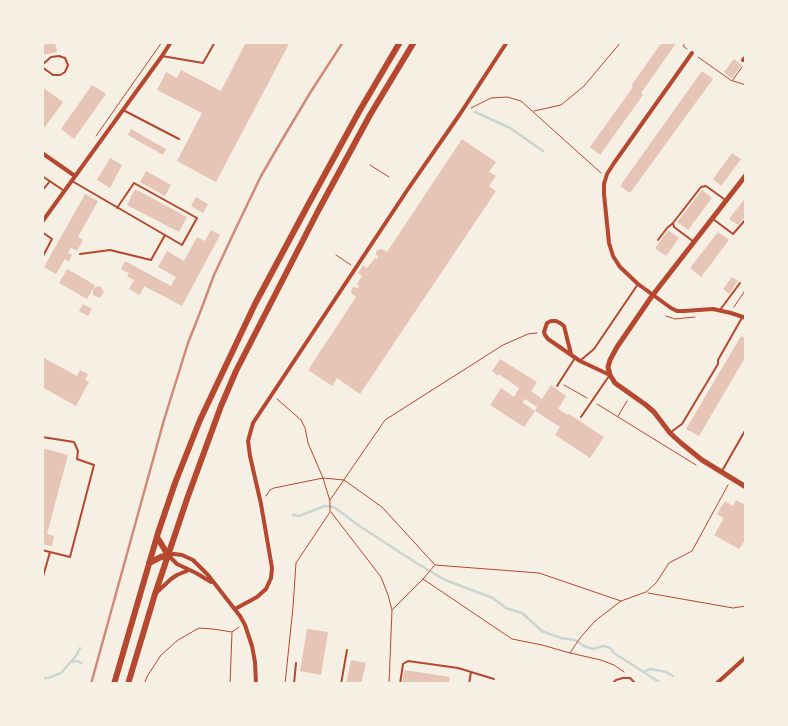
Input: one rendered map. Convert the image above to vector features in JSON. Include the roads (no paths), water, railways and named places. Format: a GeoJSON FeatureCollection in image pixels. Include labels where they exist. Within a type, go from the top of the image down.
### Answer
{"type":"FeatureCollection","features":[{"type":"Feature","properties":{"kind":"main road"},"geometry":{"type":"LineString","coordinates":[[114,684],[157,537],[200,420],[255,304],[350,127],[400,42]]}},
{"type":"Feature","properties":{"kind":"main road"},"geometry":{"type":"LineString","coordinates":[[128,684],[168,556],[207,443],[236,371],[318,211],[370,115],[414,42]]}},
{"type":"Feature","properties":{"kind":"main road"},"geometry":{"type":"LineString","coordinates":[[157,537],[168,556]]}},
{"type":"Feature","properties":{"kind":"main road"},"geometry":{"type":"LineString","coordinates":[[149,562],[168,556]]}},
{"type":"Feature","properties":{"kind":"street"},"geometry":{"type":"LineString","coordinates":[[42,222],[171,42]]}},
{"type":"Feature","properties":{"kind":"street"},"geometry":{"type":"LineString","coordinates":[[234,609],[257,597],[266,589],[271,578],[272,568],[248,441],[253,423],[507,42]]}},
{"type":"Feature","properties":{"kind":"street"},"geometry":{"type":"LineString","coordinates":[[692,53],[607,174],[604,194],[608,243],[620,267],[652,296],[671,308],[677,311],[713,309],[731,312],[744,317]]}},
{"type":"Feature","properties":{"kind":"street"},"geometry":{"type":"LineString","coordinates":[[42,153],[75,176]]}},
{"type":"Feature","properties":{"kind":"street"},"geometry":{"type":"LineString","coordinates":[[746,175],[652,296],[610,360],[608,367],[615,383],[654,412],[670,433],[702,460],[746,487]]}},
{"type":"Feature","properties":{"kind":"street"},"geometry":{"type":"LineString","coordinates":[[571,354],[564,326],[560,322],[547,323],[544,333],[548,339],[580,361],[610,375]]}},
{"type":"Feature","properties":{"kind":"street"},"geometry":{"type":"LineString","coordinates":[[214,585],[205,578],[177,564],[168,556],[174,554],[188,557],[200,567],[234,609],[244,625],[252,646],[256,684]]}},
{"type":"Feature","properties":{"kind":"street"},"geometry":{"type":"LineString","coordinates":[[156,594],[171,579],[189,570]]}},
{"type":"Feature","properties":{"kind":"street"},"geometry":{"type":"LineString","coordinates":[[716,684],[746,657]]}},
{"type":"Feature","properties":{"kind":"lane"},"geometry":{"type":"LineString","coordinates":[[162,56],[203,63],[215,42]]}},
{"type":"Feature","properties":{"kind":"lane"},"geometry":{"type":"LineString","coordinates":[[59,56],[64,58],[68,65],[60,75],[53,75],[42,66],[50,57],[59,56]]}},
{"type":"Feature","properties":{"kind":"lane"},"geometry":{"type":"LineString","coordinates":[[123,110],[179,139]]}},
{"type":"Feature","properties":{"kind":"lane"},"geometry":{"type":"LineString","coordinates":[[42,176],[65,191]]}},
{"type":"Feature","properties":{"kind":"lane"},"geometry":{"type":"LineString","coordinates":[[42,191],[50,181]]}},
{"type":"Feature","properties":{"kind":"lane"},"geometry":{"type":"LineString","coordinates":[[72,181],[117,208],[182,245],[197,218],[134,183],[117,208]]}},
{"type":"Feature","properties":{"kind":"lane"},"geometry":{"type":"LineString","coordinates":[[658,240],[701,187],[706,186],[726,201]]}},
{"type":"Feature","properties":{"kind":"lane"},"geometry":{"type":"LineString","coordinates":[[712,218],[734,234],[746,219]]}},
{"type":"Feature","properties":{"kind":"lane"},"geometry":{"type":"LineString","coordinates":[[673,223],[674,227],[694,242]]}},
{"type":"Feature","properties":{"kind":"lane"},"geometry":{"type":"LineString","coordinates":[[42,232],[52,239],[42,258]]}},
{"type":"Feature","properties":{"kind":"lane"},"geometry":{"type":"LineString","coordinates":[[80,254],[110,250],[151,260],[165,235]]}},
{"type":"Feature","properties":{"kind":"lane"},"geometry":{"type":"LineString","coordinates":[[720,310],[740,283]]}},
{"type":"Feature","properties":{"kind":"lane"},"geometry":{"type":"LineString","coordinates":[[580,361],[594,349],[638,284]]}},
{"type":"Feature","properties":{"kind":"lane"},"geometry":{"type":"LineString","coordinates":[[670,433],[682,424],[744,317]]}},
{"type":"Feature","properties":{"kind":"lane"},"geometry":{"type":"LineString","coordinates":[[557,386],[575,358]]}},
{"type":"Feature","properties":{"kind":"lane"},"geometry":{"type":"LineString","coordinates":[[582,417],[610,375]]}},
{"type":"Feature","properties":{"kind":"lane"},"geometry":{"type":"LineString","coordinates":[[721,473],[746,429]]}},
{"type":"Feature","properties":{"kind":"lane"},"geometry":{"type":"LineString","coordinates":[[42,436],[74,442],[78,451],[77,460],[94,465],[70,557],[42,550]]}},
{"type":"Feature","properties":{"kind":"lane"},"geometry":{"type":"LineString","coordinates":[[42,580],[50,552]]}},
{"type":"Feature","properties":{"kind":"lane"},"geometry":{"type":"LineString","coordinates":[[341,684],[347,650]]}},
{"type":"Feature","properties":{"kind":"lane"},"geometry":{"type":"LineString","coordinates":[[400,684],[403,664],[408,661],[458,668],[494,679]]}},
{"type":"Feature","properties":{"kind":"lane"},"geometry":{"type":"LineString","coordinates":[[294,684],[296,663]]}},
{"type":"Feature","properties":{"kind":"lane"},"geometry":{"type":"LineString","coordinates":[[469,684],[471,672]]}},
{"type":"Feature","properties":{"kind":"lane"},"geometry":{"type":"LineString","coordinates":[[612,684],[616,680],[623,678],[630,678],[636,684]]}},
{"type":"Feature","properties":{"kind":"waterway"},"geometry":{"type":"LineString","coordinates":[[475,112],[510,128],[543,151]]}},
{"type":"Feature","properties":{"kind":"waterway"},"geometry":{"type":"LineString","coordinates":[[293,515],[299,516],[325,506],[334,507],[358,525],[445,580],[493,598],[506,608],[522,613],[542,631],[561,638],[575,640],[593,649],[603,646],[610,648],[614,653],[659,682]]}},
{"type":"Feature","properties":{"kind":"waterway"},"geometry":{"type":"LineString","coordinates":[[42,678],[48,678],[61,673],[76,656],[80,648]]}},
{"type":"Feature","properties":{"kind":"waterway"},"geometry":{"type":"LineString","coordinates":[[73,662],[78,661],[81,663]]}},
{"type":"Feature","properties":{"kind":"waterway"},"geometry":{"type":"LineString","coordinates":[[644,672],[650,669],[666,672],[673,676]]}},
{"type":"Feature","properties":{"kind":"railway"},"geometry":{"type":"LineString","coordinates":[[91,684],[164,420],[188,343],[214,275],[261,176],[310,93],[343,42]]}}]}
